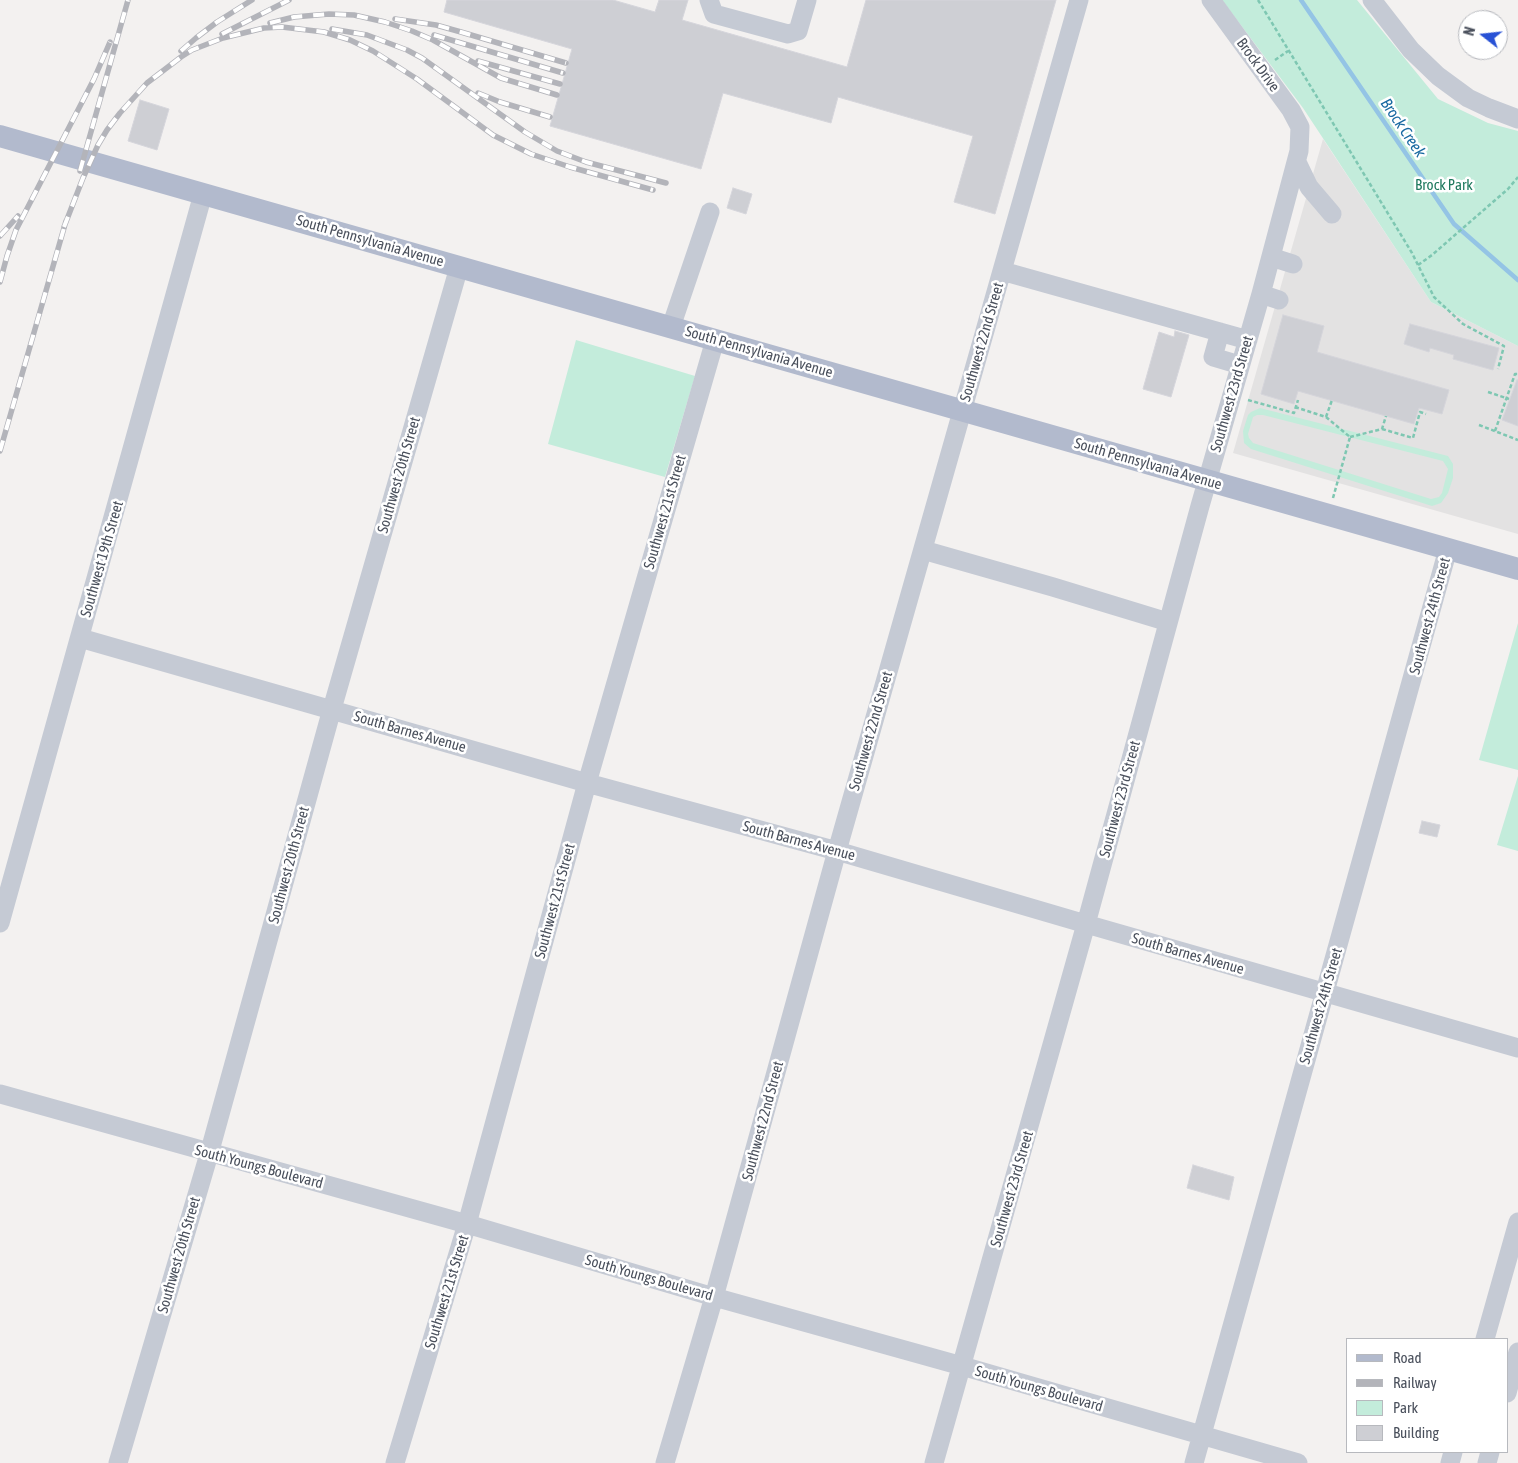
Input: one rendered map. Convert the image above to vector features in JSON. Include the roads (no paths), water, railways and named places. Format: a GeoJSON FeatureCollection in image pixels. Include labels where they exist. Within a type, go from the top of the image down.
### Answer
{"type":"FeatureCollection","features":[{"type":"Feature","properties":{"kind":"main road","name":"South Pennsylvania Avenue"},"geometry":{"type":"LineString","coordinates":[[0,136],[1518,569]]}},
{"type":"Feature","properties":{"kind":"street"},"geometry":{"type":"LineString","coordinates":[[709,0],[714,14],[788,34],[798,31],[807,0]]}},
{"type":"Feature","properties":{"kind":"street","name":"Southwest 22nd Street"},"geometry":{"type":"LineString","coordinates":[[665,1463],[714,1297],[837,851],[1079,0]]}},
{"type":"Feature","properties":{"kind":"street","name":"Brock Drive"},"geometry":{"type":"LineString","coordinates":[[1211,0],[1291,110],[1298,121],[1301,133]]}},
{"type":"Feature","properties":{"kind":"street"},"geometry":{"type":"LineString","coordinates":[[1372,0],[1411,50],[1438,76],[1468,98],[1518,119]]}},
{"type":"Feature","properties":{"kind":"street","name":"Southwest 23rd Street"},"geometry":{"type":"LineString","coordinates":[[934,1463],[1086,924],[1207,480],[1261,294],[1297,162],[1301,133]]}},
{"type":"Feature","properties":{"kind":"street"},"geometry":{"type":"LineString","coordinates":[[1297,162],[1309,187],[1332,214]]}},
{"type":"Feature","properties":{"kind":"street","name":"Southwest 19th Street"},"geometry":{"type":"LineString","coordinates":[[0,923],[204,194]]}},
{"type":"Feature","properties":{"kind":"street"},"geometry":{"type":"LineString","coordinates":[[671,327],[710,212]]}},
{"type":"Feature","properties":{"kind":"street"},"geometry":{"type":"LineString","coordinates":[[1271,257],[1293,264]]}},
{"type":"Feature","properties":{"kind":"street","name":"Southwest 20th Street"},"geometry":{"type":"LineString","coordinates":[[118,1463],[209,1154],[332,709],[459,267]]}},
{"type":"Feature","properties":{"kind":"street"},"geometry":{"type":"LineString","coordinates":[[1002,271],[1042,285],[1073,286],[1248,340]]}},
{"type":"Feature","properties":{"kind":"street"},"geometry":{"type":"LineString","coordinates":[[1261,294],[1279,300]]}},
{"type":"Feature","properties":{"kind":"street"},"geometry":{"type":"LineString","coordinates":[[1220,332],[1213,357],[1240,365]]}},
{"type":"Feature","properties":{"kind":"street","name":"Southwest 21st Street"},"geometry":{"type":"LineString","coordinates":[[396,1463],[467,1224],[587,783],[715,340]]}},
{"type":"Feature","properties":{"kind":"street","name":"Southwest 24th Street"},"geometry":{"type":"LineString","coordinates":[[1194,1463],[1448,549]]}},
{"type":"Feature","properties":{"kind":"street"},"geometry":{"type":"LineString","coordinates":[[923,550],[1168,622]]}},
{"type":"Feature","properties":{"kind":"street","name":"South Barnes Avenue"},"geometry":{"type":"LineString","coordinates":[[80,638],[587,783],[837,851],[1518,1048]]}},
{"type":"Feature","properties":{"kind":"street","name":"South Youngs Boulevard"},"geometry":{"type":"LineString","coordinates":[[0,1094],[209,1154],[467,1224],[714,1297],[1298,1463]]}},
{"type":"Feature","properties":{"kind":"street"},"geometry":{"type":"LineString","coordinates":[[1485,1338],[1518,1222]]}},
{"type":"Feature","properties":{"kind":"street"},"geometry":{"type":"LineString","coordinates":[[1508,1389],[1518,1352]]}},
{"type":"Feature","properties":{"kind":"waterway","name":"Brock Creek"},"geometry":{"type":"LineString","coordinates":[[1301,0],[1454,224],[1518,280]]}},
{"type":"Feature","properties":{"kind":"railway"},"geometry":{"type":"LineString","coordinates":[[80,171],[128,0]]}},
{"type":"Feature","properties":{"kind":"railway"},"geometry":{"type":"LineString","coordinates":[[181,51],[217,22],[252,0]]}},
{"type":"Feature","properties":{"kind":"railway"},"geometry":{"type":"LineString","coordinates":[[222,34],[289,0]]}},
{"type":"Feature","properties":{"kind":"railway"},"geometry":{"type":"LineString","coordinates":[[270,23],[294,17],[329,14],[354,15],[385,22],[433,40],[501,78],[557,95]]}},
{"type":"Feature","properties":{"kind":"railway"},"geometry":{"type":"LineString","coordinates":[[395,19],[436,25],[566,63]]}},
{"type":"Feature","properties":{"kind":"railway"},"geometry":{"type":"LineString","coordinates":[[64,227],[98,145],[120,113],[147,83],[192,50],[223,38],[264,28],[282,27],[324,32],[350,40],[373,51],[417,79],[493,135],[531,154],[653,190]]}},
{"type":"Feature","properties":{"kind":"railway"},"geometry":{"type":"LineString","coordinates":[[332,29],[367,35],[407,50],[422,58],[525,132],[557,151],[586,162],[666,183]]}},
{"type":"Feature","properties":{"kind":"railway"},"geometry":{"type":"LineString","coordinates":[[434,35],[563,73]]}},
{"type":"Feature","properties":{"kind":"railway"},"geometry":{"type":"LineString","coordinates":[[0,282],[16,230],[94,79],[110,42]]}},
{"type":"Feature","properties":{"kind":"railway"},"geometry":{"type":"LineString","coordinates":[[478,61],[560,84]]}},
{"type":"Feature","properties":{"kind":"railway"},"geometry":{"type":"LineString","coordinates":[[478,93],[500,102],[550,117]]}},
{"type":"Feature","properties":{"kind":"railway"},"geometry":{"type":"LineString","coordinates":[[0,236],[18,216]]}},
{"type":"Feature","properties":{"kind":"railway"},"geometry":{"type":"LineString","coordinates":[[0,451],[66,221]]}},
{"type":"Feature","properties":{"kind":"park label","name":"Brock Park"},"geometry":{"type":"Point","coordinates":[1444,185]}}]}
